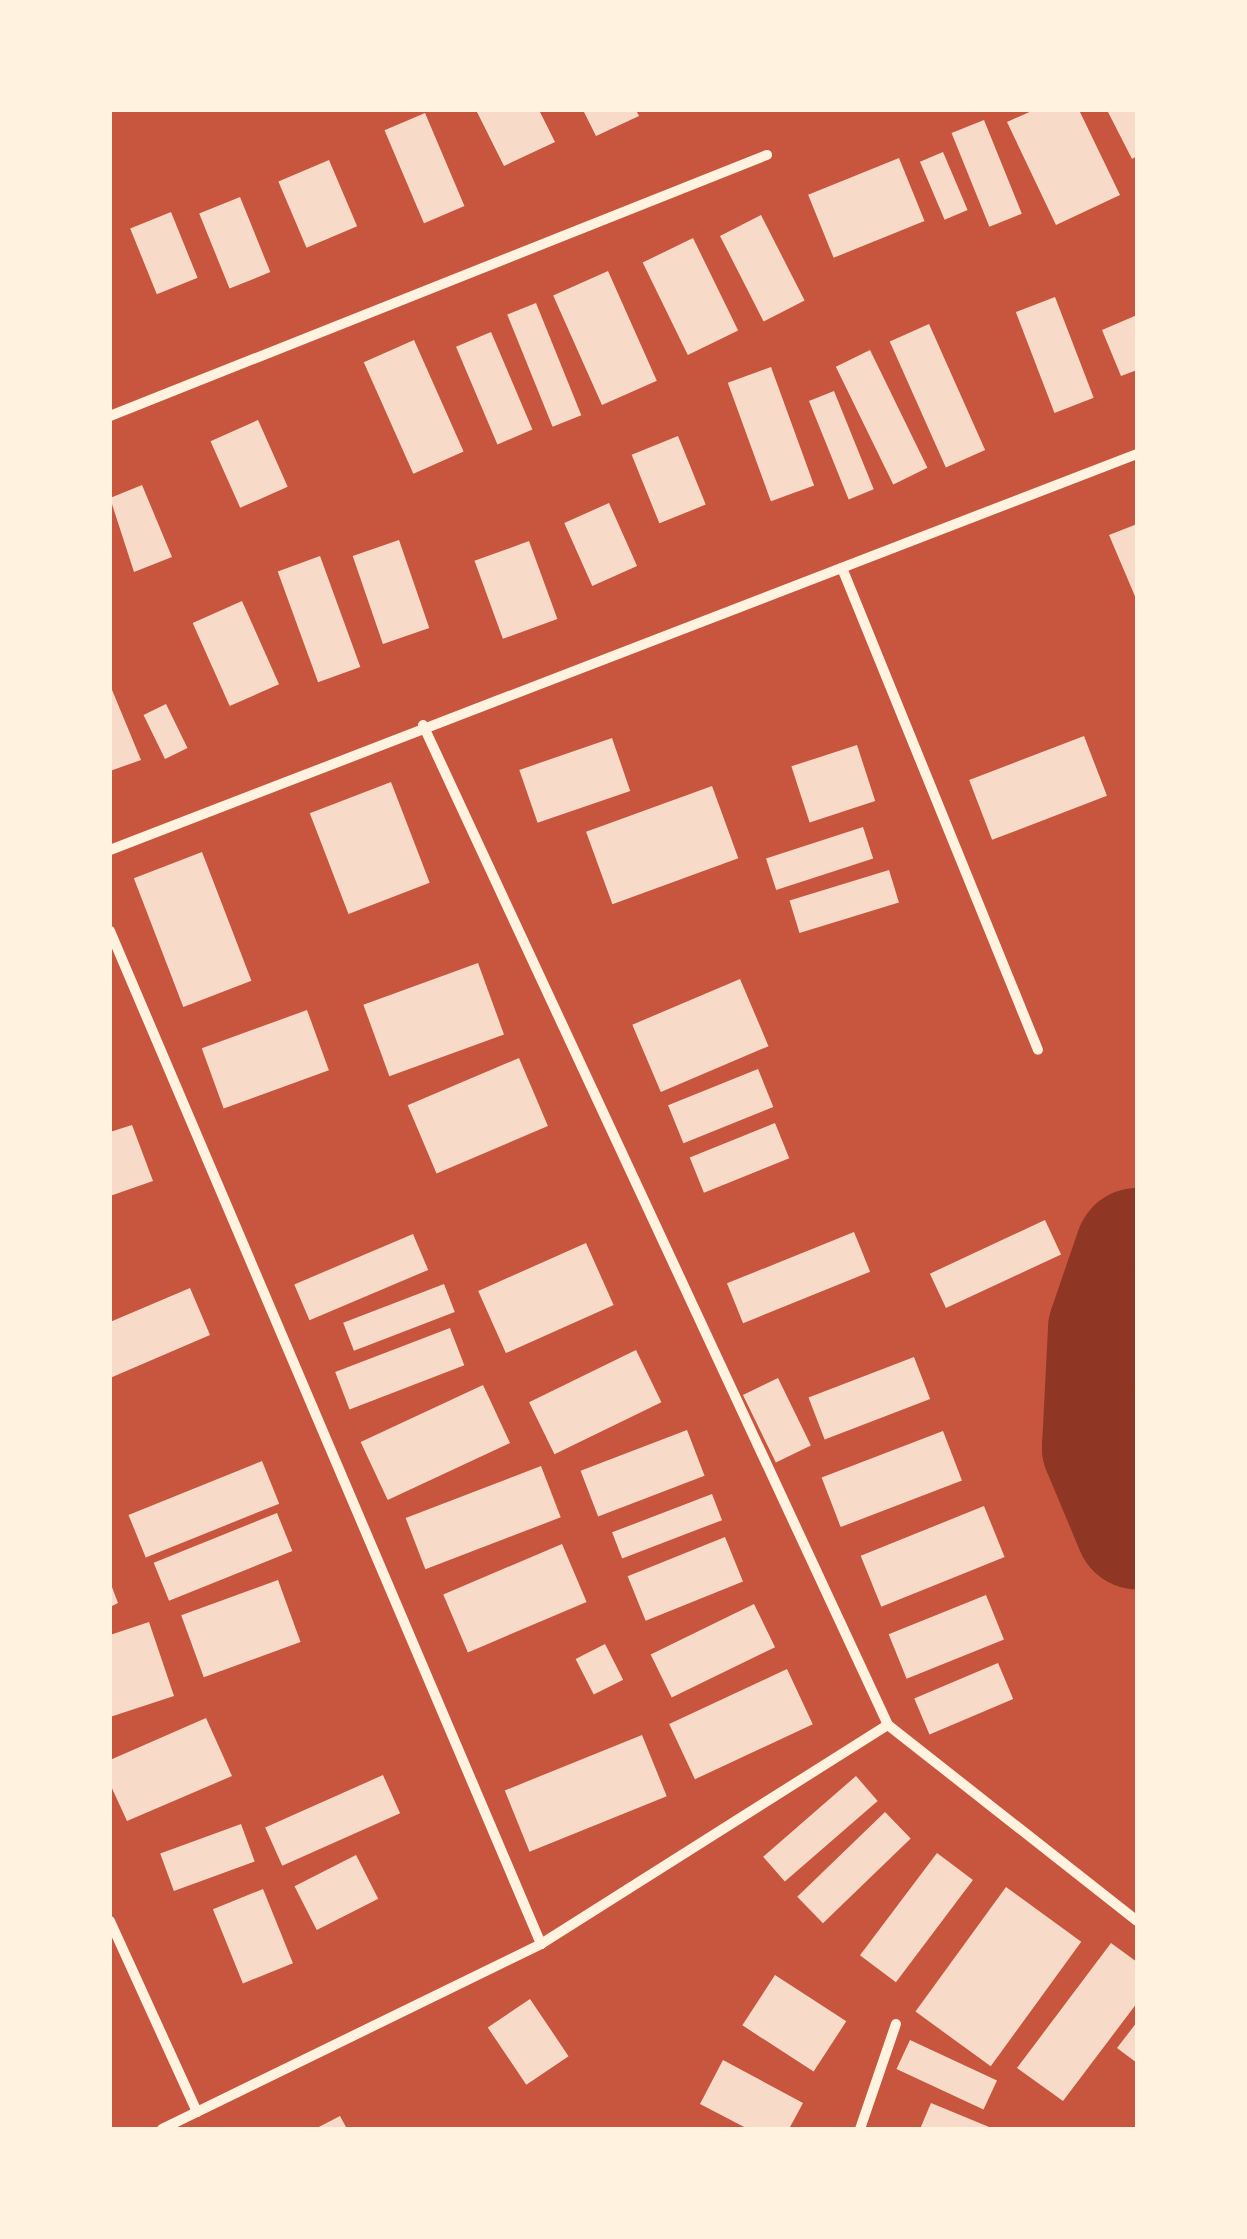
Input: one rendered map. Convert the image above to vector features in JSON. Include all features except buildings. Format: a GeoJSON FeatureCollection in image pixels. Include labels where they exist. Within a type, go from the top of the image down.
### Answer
{"type":"FeatureCollection","features":[{"type":"Feature","properties":{"kind":"street"},"geometry":{"type":"LineString","coordinates":[[110,416],[767,156]]}},
{"type":"Feature","properties":{"kind":"street"},"geometry":{"type":"LineString","coordinates":[[110,850],[422,725],[1137,454]]}},
{"type":"Feature","properties":{"kind":"street"},"geometry":{"type":"LineString","coordinates":[[842,568],[1038,1050]]}},
{"type":"Feature","properties":{"kind":"street"},"geometry":{"type":"LineString","coordinates":[[422,725],[888,1726],[1137,1921]]}},
{"type":"Feature","properties":{"kind":"street"},"geometry":{"type":"LineString","coordinates":[[110,931],[541,1944]]}},
{"type":"Feature","properties":{"kind":"street"},"geometry":{"type":"LineString","coordinates":[[162,2129],[541,1944],[888,1726]]}},
{"type":"Feature","properties":{"kind":"street"},"geometry":{"type":"LineString","coordinates":[[110,1921],[198,2112]]}},
{"type":"Feature","properties":{"kind":"street"},"geometry":{"type":"LineString","coordinates":[[860,2129],[896,2024]]}},
{"type":"Feature","properties":{"kind":"waterway"},"geometry":{"type":"LineString","coordinates":[[1137,1250],[1110,1329],[1104,1447],[1137,1526]]}}]}
